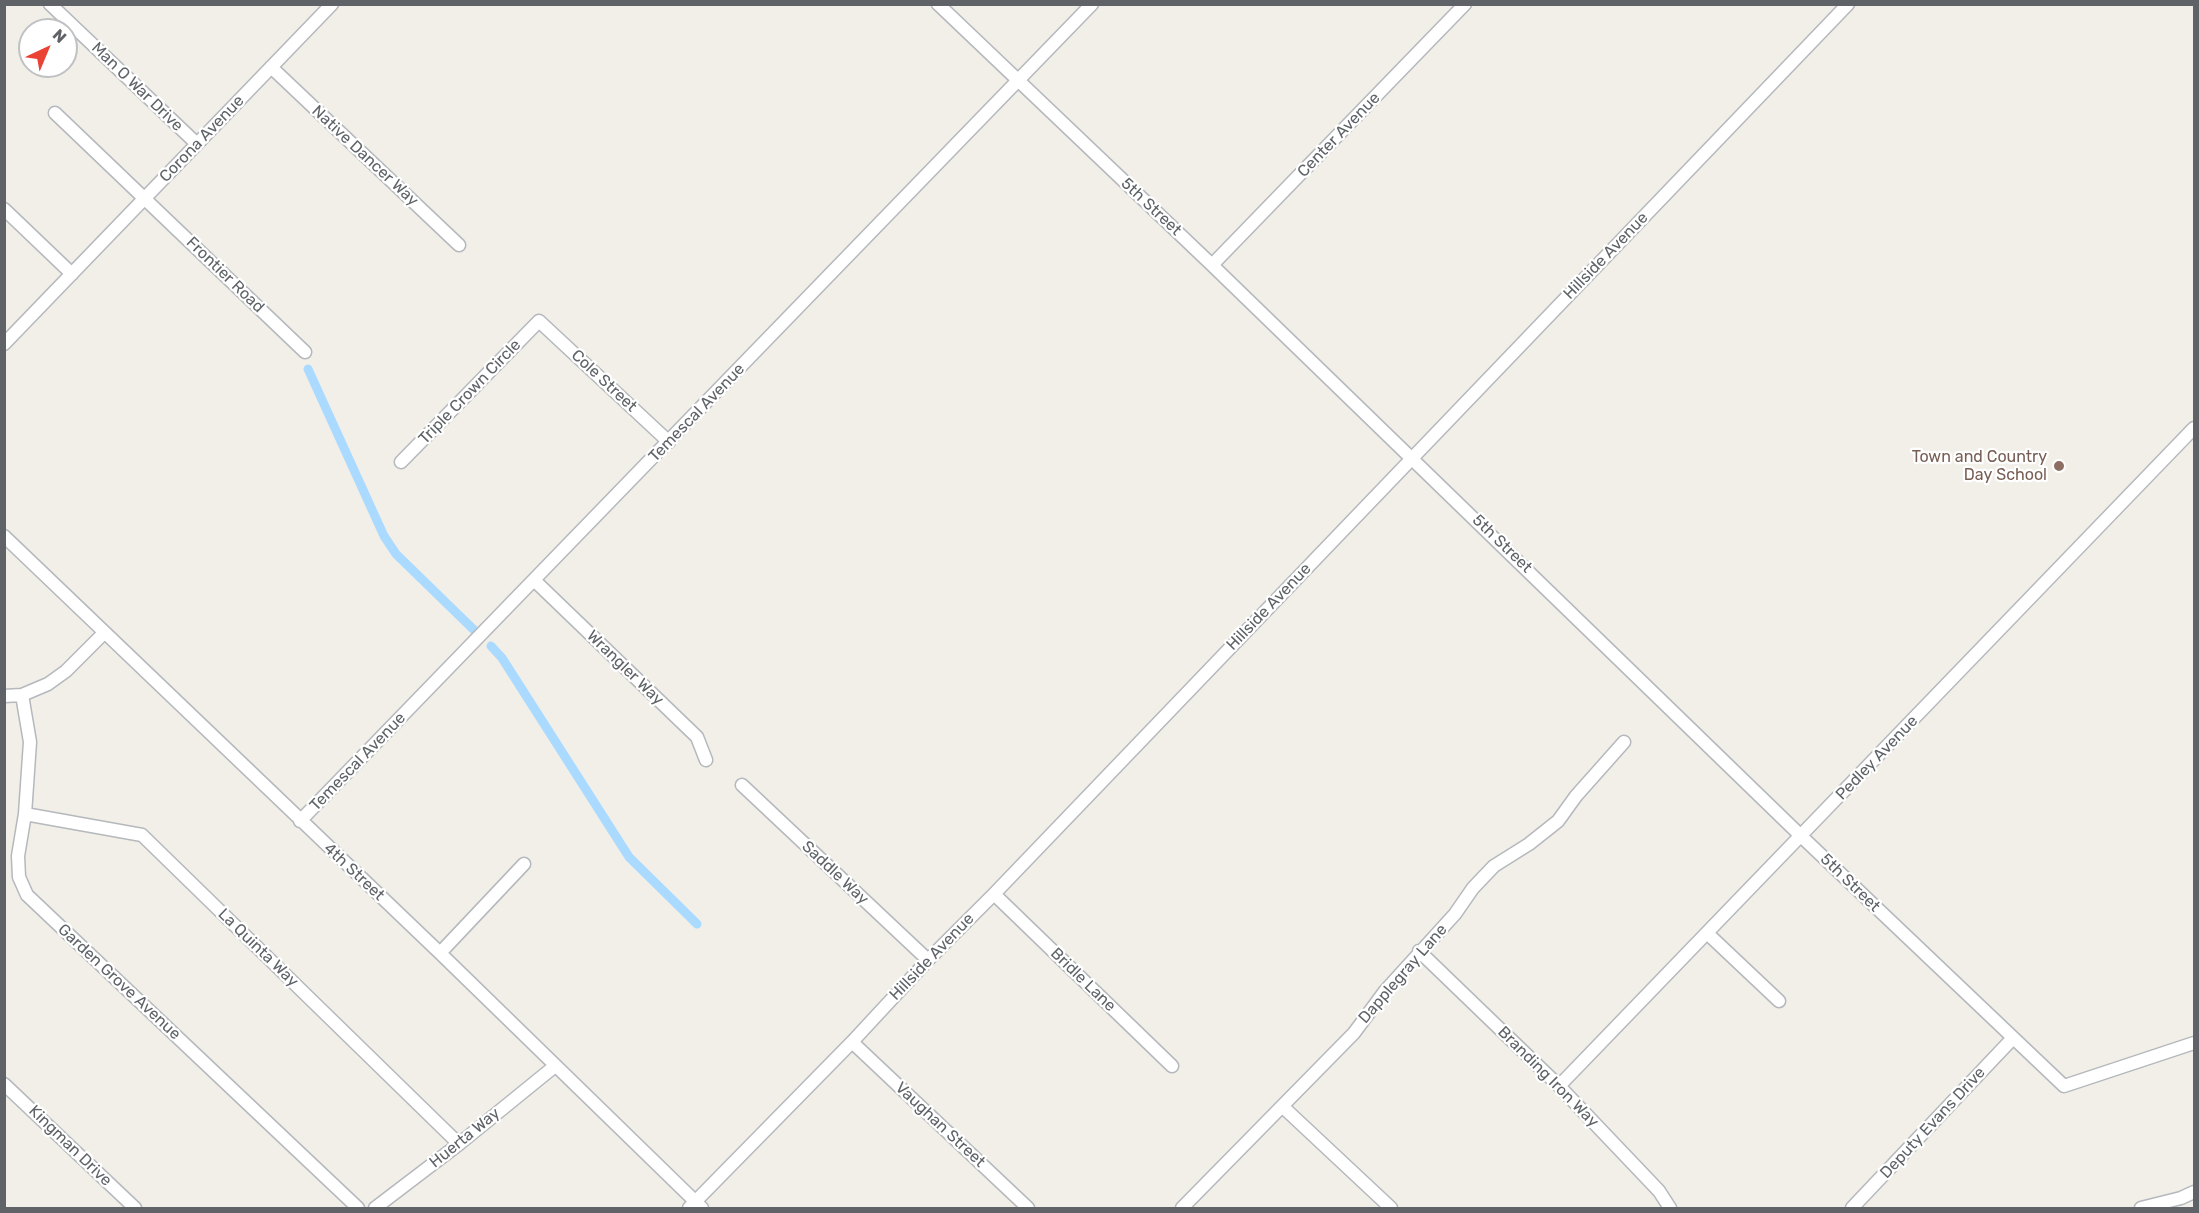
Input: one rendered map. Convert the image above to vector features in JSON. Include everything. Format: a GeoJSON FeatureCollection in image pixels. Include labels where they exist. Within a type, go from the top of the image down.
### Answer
{"type":"FeatureCollection","features":[{"type":"Feature","properties":{"kind":"street","name":"Man O War Drive"},"geometry":{"type":"LineString","coordinates":[[50,4],[197,144]]}},
{"type":"Feature","properties":{"kind":"street","name":"Corona Avenue"},"geometry":{"type":"LineString","coordinates":[[4,344],[332,4]]}},
{"type":"Feature","properties":{"kind":"street","name":"5th Street"},"geometry":{"type":"LineString","coordinates":[[938,4],[1412,457],[1801,836],[2064,1086],[2194,1043]]}},
{"type":"Feature","properties":{"kind":"street","name":"Temescal Avenue"},"geometry":{"type":"LineString","coordinates":[[300,821],[1092,4]]}},
{"type":"Feature","properties":{"kind":"street","name":"Center Avenue"},"geometry":{"type":"LineString","coordinates":[[1212,265],[1465,4]]}},
{"type":"Feature","properties":{"kind":"street","name":"Hillside Avenue"},"geometry":{"type":"LineString","coordinates":[[695,1206],[928,960],[1848,4]]}},
{"type":"Feature","properties":{"kind":"street","name":"Native Dancer Way"},"geometry":{"type":"LineString","coordinates":[[272,67],[459,245]]}},
{"type":"Feature","properties":{"kind":"street","name":"Frontier Road"},"geometry":{"type":"LineString","coordinates":[[55,113],[305,352]]}},
{"type":"Feature","properties":{"kind":"street"},"geometry":{"type":"LineString","coordinates":[[4,209],[72,274]]}},
{"type":"Feature","properties":{"kind":"street","name":"Cole Street"},"geometry":{"type":"LineString","coordinates":[[539,321],[669,442]]}},
{"type":"Feature","properties":{"kind":"street","name":"Triple Crown Circle"},"geometry":{"type":"LineString","coordinates":[[401,462],[539,321]]}},
{"type":"Feature","properties":{"kind":"street","name":"Pedley Avenue"},"geometry":{"type":"LineString","coordinates":[[1559,1086],[2194,428]]}},
{"type":"Feature","properties":{"kind":"street","name":"4th Street"},"geometry":{"type":"LineString","coordinates":[[4,536],[440,953],[695,1206]]}},
{"type":"Feature","properties":{"kind":"street","name":"Wrangler Way"},"geometry":{"type":"LineString","coordinates":[[535,581],[697,737],[706,760]]}},
{"type":"Feature","properties":{"kind":"street"},"geometry":{"type":"LineString","coordinates":[[4,696],[22,695],[48,684],[66,671],[104,633]]}},
{"type":"Feature","properties":{"kind":"street","name":"Garden Grove Avenue"},"geometry":{"type":"LineString","coordinates":[[22,695],[30,742],[25,814],[18,856],[20,877],[27,895],[358,1209]]}},
{"type":"Feature","properties":{"kind":"street","name":"Dapplegray Lane"},"geometry":{"type":"LineString","coordinates":[[1182,1209],[1353,1033],[1419,951],[1455,914],[1473,888],[1494,866],[1558,821],[1576,796],[1624,742]]}},
{"type":"Feature","properties":{"kind":"street","name":"Saddle Way"},"geometry":{"type":"LineString","coordinates":[[742,785],[928,960]]}},
{"type":"Feature","properties":{"kind":"street","name":"La Quinta Way"},"geometry":{"type":"LineString","coordinates":[[25,814],[142,835],[459,1144]]}},
{"type":"Feature","properties":{"kind":"street"},"geometry":{"type":"LineString","coordinates":[[440,953],[524,864]]}},
{"type":"Feature","properties":{"kind":"street","name":"Bridle Lane"},"geometry":{"type":"LineString","coordinates":[[994,894],[1172,1066]]}},
{"type":"Feature","properties":{"kind":"street"},"geometry":{"type":"LineString","coordinates":[[1708,934],[1779,1001]]}},
{"type":"Feature","properties":{"kind":"street","name":"Branding Iron Way"},"geometry":{"type":"LineString","coordinates":[[1419,951],[1559,1086],[1659,1191],[1670,1209]]}},
{"type":"Feature","properties":{"kind":"street","name":"Deputy Evans Drive"},"geometry":{"type":"LineString","coordinates":[[1852,1209],[2013,1038]]}},
{"type":"Feature","properties":{"kind":"street","name":"Vaughan Street"},"geometry":{"type":"LineString","coordinates":[[852,1042],[1028,1209]]}},
{"type":"Feature","properties":{"kind":"street","name":"Huerta Way"},"geometry":{"type":"LineString","coordinates":[[375,1209],[555,1065]]}},
{"type":"Feature","properties":{"kind":"street","name":"Kingman Drive"},"geometry":{"type":"LineString","coordinates":[[4,1084],[135,1209]]}},
{"type":"Feature","properties":{"kind":"street"},"geometry":{"type":"LineString","coordinates":[[1282,1106],[1391,1209]]}},
{"type":"Feature","properties":{"kind":"street"},"geometry":{"type":"LineString","coordinates":[[2141,1209],[2194,1192]]}},
{"type":"Feature","properties":{"kind":"waterway"},"geometry":{"type":"LineString","coordinates":[[308,369],[384,536],[396,554],[474,630]]}},
{"type":"Feature","properties":{"kind":"waterway"},"geometry":{"type":"LineString","coordinates":[[491,646],[502,658],[629,857],[697,924]]}},
{"type":"Feature","properties":{"kind":"place","name":"Town and Country Day School"},"geometry":{"type":"Point","coordinates":[2059,466]}}]}
